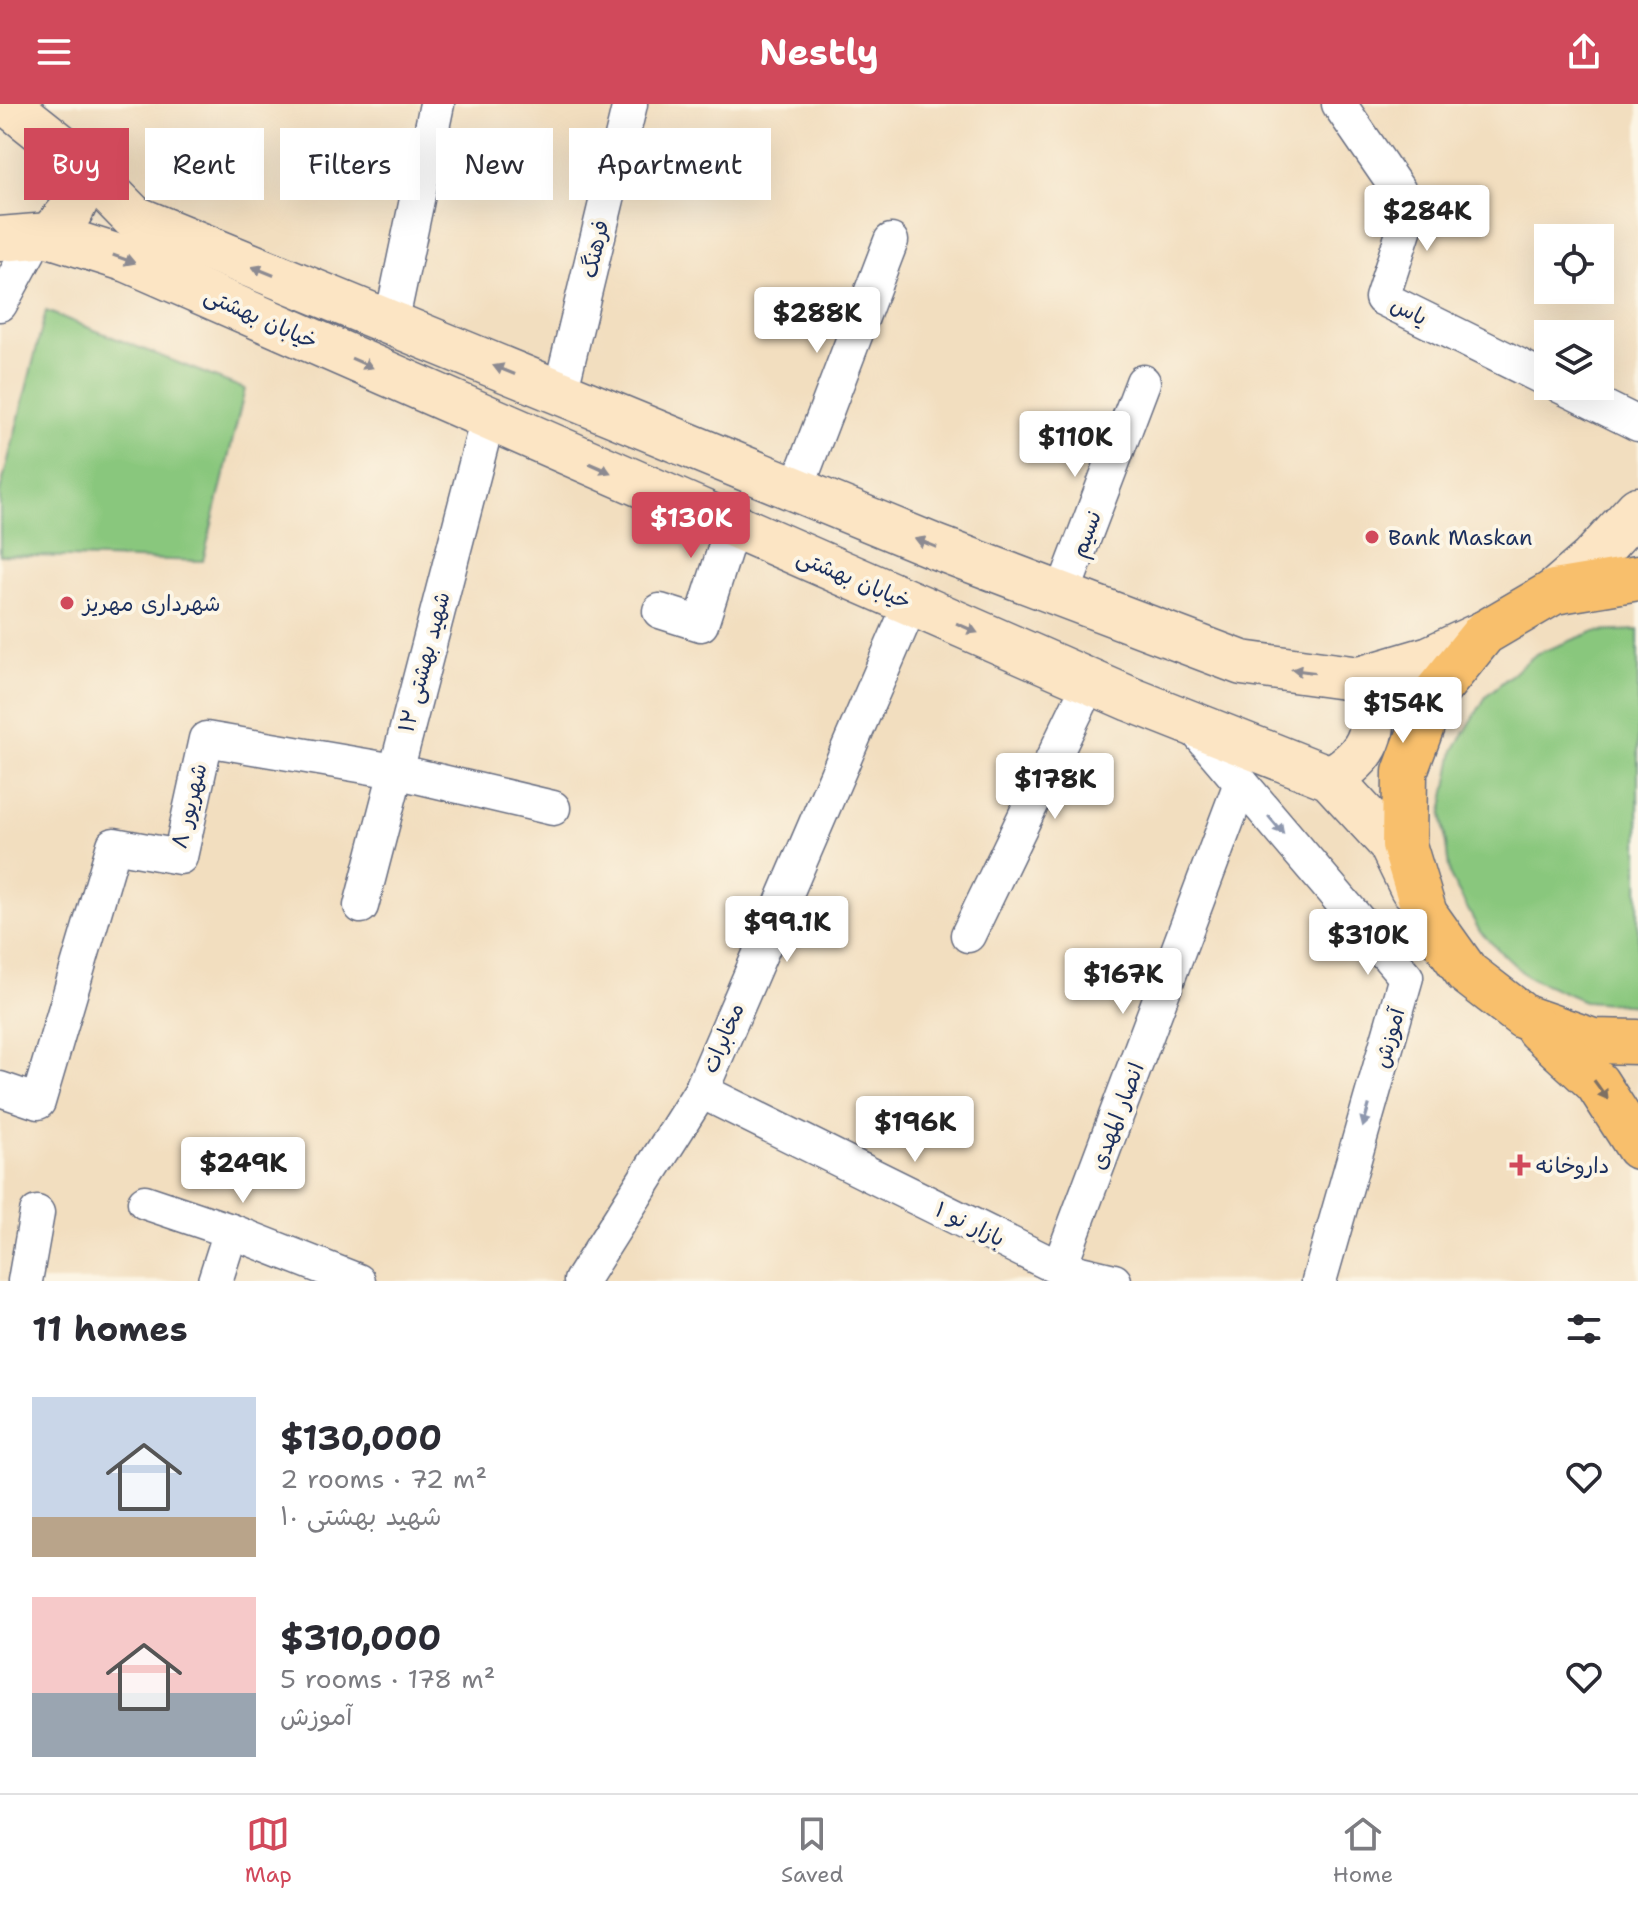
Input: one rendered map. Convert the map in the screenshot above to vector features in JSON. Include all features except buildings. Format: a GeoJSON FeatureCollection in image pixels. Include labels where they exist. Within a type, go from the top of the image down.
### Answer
{"type":"FeatureCollection","features":[{"type":"Feature","properties":{"kind":"main road","name":"خیابان بهشتی"},"geometry":{"type":"LineString","coordinates":[[1,104],[13,108],[38,128]]}},
{"type":"Feature","properties":{"kind":"main road"},"geometry":{"type":"LineString","coordinates":[[29,237],[75,210],[77,200]]}},
{"type":"Feature","properties":{"kind":"main road","name":"خیابان بهشتی"},"geometry":{"type":"LineString","coordinates":[[116,200],[133,217],[391,324],[796,490],[1242,663],[1359,679],[1430,658],[1484,633]]}},
{"type":"Feature","properties":{"kind":"main road","name":"خیابان بهشتی"},"geometry":{"type":"LineString","coordinates":[[29,237],[128,260],[1090,682],[1330,778],[1390,843],[1425,914]]}},
{"type":"Feature","properties":{"kind":"main road"},"geometry":{"type":"LineString","coordinates":[[1638,509],[1592,559],[1554,592],[1484,633],[1433,696],[1405,772],[1404,845],[1425,914],[1467,973],[1524,1017],[1597,1083],[1638,1147]]}},
{"type":"Feature","properties":{"kind":"main road"},"geometry":{"type":"LineString","coordinates":[[1554,592],[1638,578]]}},
{"type":"Feature","properties":{"kind":"main road"},"geometry":{"type":"LineString","coordinates":[[1330,778],[1346,769],[1370,739],[1374,718],[1359,679]]}},
{"type":"Feature","properties":{"kind":"main road"},"geometry":{"type":"LineString","coordinates":[[1524,1017],[1593,1041],[1638,1042]]}},
{"type":"Feature","properties":{"kind":"street"},"geometry":{"type":"LineString","coordinates":[[391,324],[437,104]]}},
{"type":"Feature","properties":{"kind":"street","name":"فرهنگ"},"geometry":{"type":"LineString","coordinates":[[560,393],[630,104]]}},
{"type":"Feature","properties":{"kind":"street","name":"یاس"},"geometry":{"type":"LineString","coordinates":[[1339,104],[1411,209],[1382,298],[1534,373]]}},
{"type":"Feature","properties":{"kind":"street"},"geometry":{"type":"LineString","coordinates":[[0,304],[29,237]]}},
{"type":"Feature","properties":{"kind":"street"},"geometry":{"type":"LineString","coordinates":[[796,490],[891,241]]}},
{"type":"Feature","properties":{"kind":"street","name":"نسیم"},"geometry":{"type":"LineString","coordinates":[[1062,595],[1143,382]]}},
{"type":"Feature","properties":{"kind":"street"},"geometry":{"type":"LineString","coordinates":[[1589,400],[1638,424]]}},
{"type":"Feature","properties":{"kind":"street","name":"شهید بهشتی ۱۲"},"geometry":{"type":"LineString","coordinates":[[361,906],[488,418]]}},
{"type":"Feature","properties":{"kind":"street"},"geometry":{"type":"LineString","coordinates":[[660,611],[701,624],[732,527]]}},
{"type":"Feature","properties":{"kind":"street","name":"مخابرات"},"geometry":{"type":"LineString","coordinates":[[581,1281],[701,1091],[911,603]]}},
{"type":"Feature","properties":{"kind":"street"},"geometry":{"type":"LineString","coordinates":[[968,935],[1090,682]]}},
{"type":"Feature","properties":{"kind":"street","name":"آموزش"},"geometry":{"type":"LineString","coordinates":[[1190,723],[1406,977],[1319,1281]]}},
{"type":"Feature","properties":{"kind":"street","name":"۸ شهریور"},"geometry":{"type":"LineString","coordinates":[[0,1089],[38,1102],[114,845],[180,857],[206,739],[395,771],[553,808]]}},
{"type":"Feature","properties":{"kind":"street","name":"انصار المهدی"},"geometry":{"type":"LineString","coordinates":[[1059,1268],[1241,783]]}},
{"type":"Feature","properties":{"kind":"street","name":"بازار نو ۱"},"geometry":{"type":"LineString","coordinates":[[701,1091],[1059,1268],[1114,1281]]}},
{"type":"Feature","properties":{"kind":"street"},"geometry":{"type":"LineString","coordinates":[[145,1202],[231,1231],[358,1281]]}},
{"type":"Feature","properties":{"kind":"street"},"geometry":{"type":"LineString","coordinates":[[25,1281],[37,1213]]}},
{"type":"Feature","properties":{"kind":"street"},"geometry":{"type":"LineString","coordinates":[[215,1281],[231,1231]]}},
{"type":"Feature","properties":{"kind":"green space"},"geometry":{"type":"Polygon","coordinates":[[[46,311],[245,389],[203,561],[0,555],[0,492],[46,311]]]}},
{"type":"Feature","properties":{"kind":"green space"},"geometry":{"type":"Polygon","coordinates":[[[1638,630],[1638,1005],[1584,1001],[1526,976],[1480,932],[1450,876],[1442,813],[1454,750],[1487,695],[1536,654],[1593,632],[1638,630]]]}},
{"type":"Feature","properties":{"kind":"place","name":"Bank Maskan"},"geometry":{"type":"Point","coordinates":[1372,537]}},
{"type":"Feature","properties":{"kind":"place","name":"شهرداری مهریز"},"geometry":{"type":"Point","coordinates":[67,603]}},
{"type":"Feature","properties":{"kind":"place","name":"داروخانه"},"geometry":{"type":"Point","coordinates":[1520,1165]}}]}
